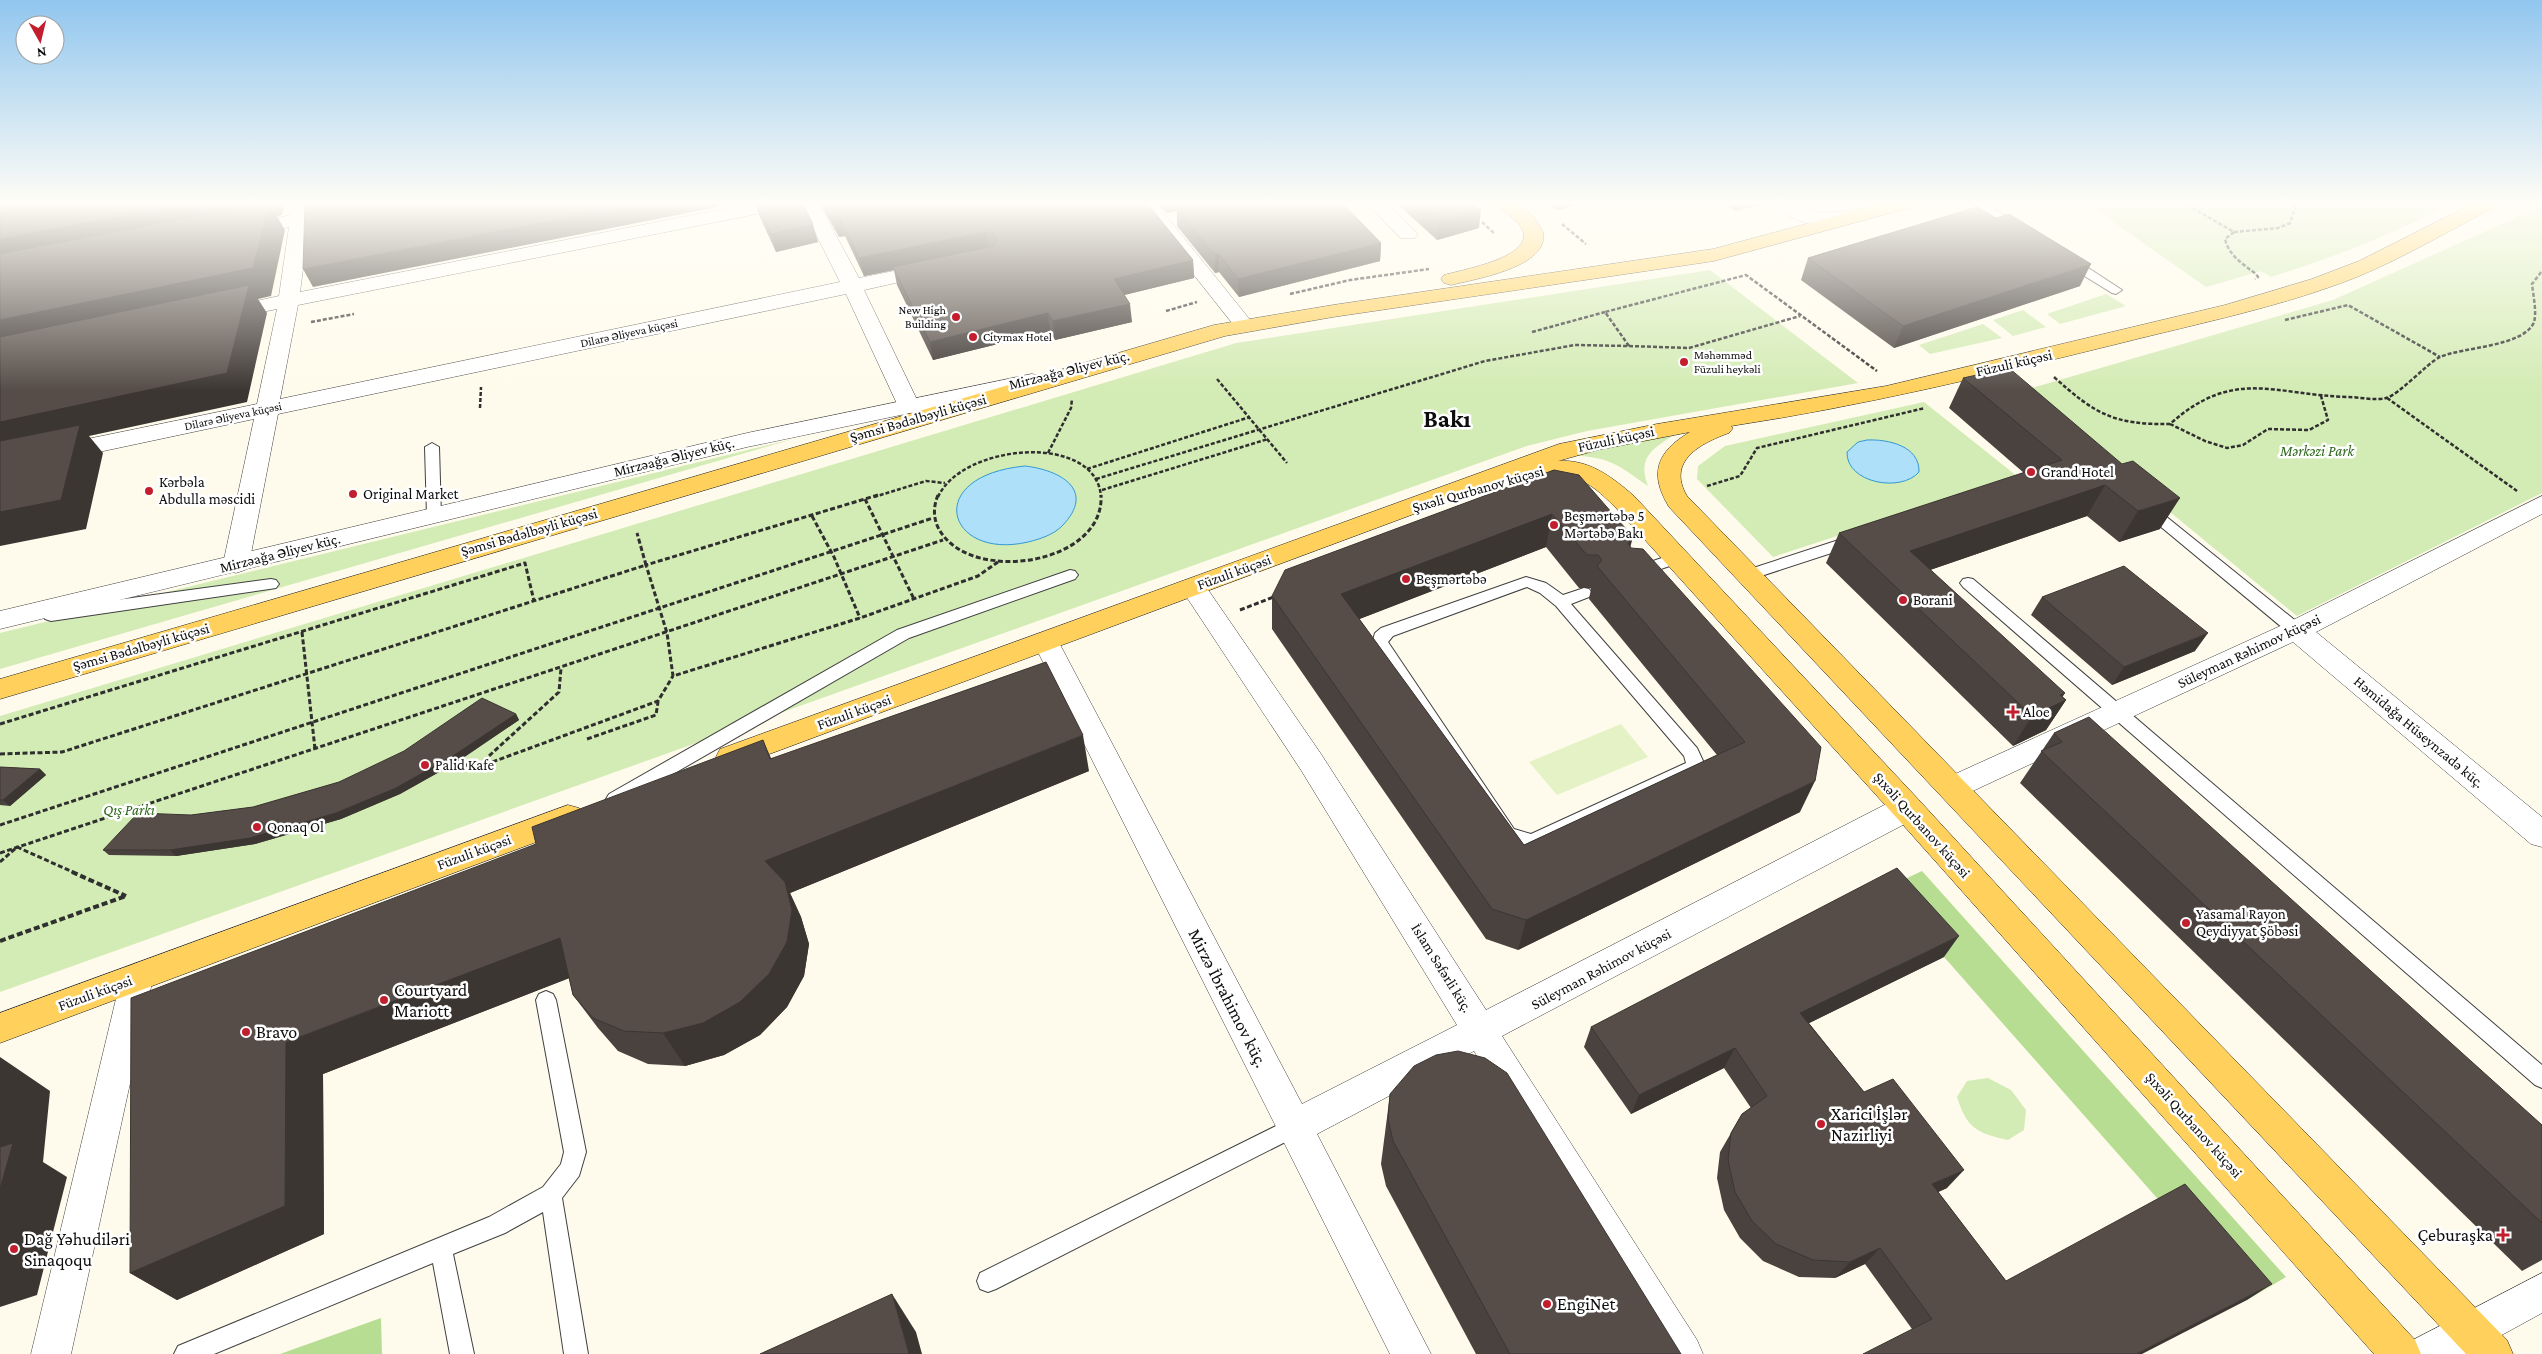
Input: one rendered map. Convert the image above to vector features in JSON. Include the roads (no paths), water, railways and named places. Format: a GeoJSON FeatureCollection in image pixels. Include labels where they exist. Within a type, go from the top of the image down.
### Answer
{"type":"FeatureCollection","features":[{"type":"Feature","properties":{"kind":"main road"},"geometry":{"type":"LineString","coordinates":[[1333,311],[1480,272],[1498,265]]}},
{"type":"Feature","properties":{"kind":"main road","name":"Mirzəağa Əliyev küç."},"geometry":{"type":"LineString","coordinates":[[1058,376],[1244,325],[1647,265]]}},
{"type":"Feature","properties":{"kind":"main road","name":"Füzuli küçəsi"},"geometry":{"type":"LineString","coordinates":[[0,1028],[615,799],[1567,449],[1660,429],[1810,407],[1926,384],[2034,359],[2294,292],[2364,265]]}},
{"type":"Feature","properties":{"kind":"main road","name":"Şəmsi Bədəlbəyli küçəsi"},"geometry":{"type":"LineString","coordinates":[[0,689],[1058,376]]}},
{"type":"Feature","properties":{"kind":"main road"},"geometry":{"type":"LineString","coordinates":[[1810,407],[1736,424],[1699,437],[1675,457],[1668,472],[1668,484],[1674,496],[2481,1342]]}},
{"type":"Feature","properties":{"kind":"main road","name":"Şıxəli Qurbanov küçəsi"},"geometry":{"type":"LineString","coordinates":[[1368,522],[1528,473],[1554,468],[1575,468],[1590,473],[1610,488],[1907,808],[2401,1354]]}},
{"type":"Feature","properties":{"kind":"street"},"geometry":{"type":"LineString","coordinates":[[236,564],[289,300],[294,265]]}},
{"type":"Feature","properties":{"kind":"street"},"geometry":{"type":"LineString","coordinates":[[212,316],[466,265]]}},
{"type":"Feature","properties":{"kind":"street"},"geometry":{"type":"LineString","coordinates":[[842,265],[909,406]]}},
{"type":"Feature","properties":{"kind":"street"},"geometry":{"type":"LineString","coordinates":[[1202,265],[1244,325]]}},
{"type":"Feature","properties":{"kind":"street","name":"Dilarə Əliyeva küçəsi"},"geometry":{"type":"LineString","coordinates":[[0,465],[950,266]]}},
{"type":"Feature","properties":{"kind":"street","name":"Mirzəağa Əliyev küç."},"geometry":{"type":"LineString","coordinates":[[0,621],[747,440],[1058,376]]}},
{"type":"Feature","properties":{"kind":"street","name":"Süleyman Rəhimov küçəsi"},"geometry":{"type":"LineString","coordinates":[[1952,788],[2296,630],[2541,506]]}},
{"type":"Feature","properties":{"kind":"street","name":"İslam Səfərli küç."},"geometry":{"type":"LineString","coordinates":[[1193,587],[1311,762],[1482,1031],[1683,1354]]}},
{"type":"Feature","properties":{"kind":"street","name":"Həmidağa Hüseynzadə küç."},"geometry":{"type":"LineString","coordinates":[[2296,630],[2542,835]]}},
{"type":"Feature","properties":{"kind":"street","name":"Mirzə İbrahimov küç."},"geometry":{"type":"LineString","coordinates":[[1046,642],[1411,1354]]}},
{"type":"Feature","properties":{"kind":"street","name":"Süleyman Rəhimov küçəsi"},"geometry":{"type":"LineString","coordinates":[[1294,1127],[1482,1031],[1907,808]]}},
{"type":"Feature","properties":{"kind":"street"},"geometry":{"type":"LineString","coordinates":[[51,1354],[137,978]]}},
{"type":"Feature","properties":{"kind":"street"},"geometry":{"type":"LineString","coordinates":[[2427,1354],[2481,1342],[2542,1292]]}},
{"type":"Feature","properties":{"kind":"lane"},"geometry":{"type":"LineString","coordinates":[[2076,265],[2116,290]]}},
{"type":"Feature","properties":{"kind":"lane"},"geometry":{"type":"LineString","coordinates":[[432,447],[434,516]]}},
{"type":"Feature","properties":{"kind":"lane"},"geometry":{"type":"LineString","coordinates":[[2139,501],[2296,630]]}},
{"type":"Feature","properties":{"kind":"lane"},"geometry":{"type":"LineString","coordinates":[[1749,575],[1865,536]]}},
{"type":"Feature","properties":{"kind":"lane"},"geometry":{"type":"LineString","coordinates":[[1629,576],[1676,558]]}},
{"type":"Feature","properties":{"kind":"lane"},"geometry":{"type":"LineString","coordinates":[[615,799],[903,634],[1070,575]]}},
{"type":"Feature","properties":{"kind":"lane"},"geometry":{"type":"LineString","coordinates":[[1526,582],[1535,583],[1546,588],[1561,602],[1691,753],[1695,763],[1692,770],[1532,842],[1519,840],[1508,834],[1380,643],[1382,637],[1387,632],[1526,582]]}},
{"type":"Feature","properties":{"kind":"lane"},"geometry":{"type":"LineString","coordinates":[[1968,583],[2542,1078]]}},
{"type":"Feature","properties":{"kind":"lane"},"geometry":{"type":"LineString","coordinates":[[0,621],[272,584]]}},
{"type":"Feature","properties":{"kind":"lane"},"geometry":{"type":"LineString","coordinates":[[1561,602],[1584,593]]}},
{"type":"Feature","properties":{"kind":"lane"},"geometry":{"type":"LineString","coordinates":[[186,1354],[441,1249],[497,1224],[551,1195],[571,1169],[575,1152],[546,1000]]}},
{"type":"Feature","properties":{"kind":"lane"},"geometry":{"type":"LineString","coordinates":[[988,1281],[1294,1127]]}},
{"type":"Feature","properties":{"kind":"lane"},"geometry":{"type":"LineString","coordinates":[[551,1195],[576,1354]]}},
{"type":"Feature","properties":{"kind":"lane"},"geometry":{"type":"LineString","coordinates":[[441,1249],[462,1354]]}},
{"type":"Feature","properties":{"kind":"water"},"geometry":{"type":"Polygon","coordinates":[[[1867,440],[1893,443],[1909,450],[1918,463],[1919,472],[1911,478],[1900,482],[1888,483],[1865,477],[1855,471],[1849,463],[1847,452],[1858,442],[1867,440]]]}},
{"type":"Feature","properties":{"kind":"water"},"geometry":{"type":"Polygon","coordinates":[[[1025,466],[1038,468],[1061,477],[1070,484],[1075,492],[1076,502],[1072,513],[1062,526],[1037,540],[1000,545],[979,540],[964,529],[957,515],[959,499],[970,485],[992,473],[1025,466]]]}},
{"type":"Feature","properties":{"kind":"place","name":"New High Building"},"geometry":{"type":"Point","coordinates":[956,317]}},
{"type":"Feature","properties":{"kind":"place","name":"Citymax Hotel"},"geometry":{"type":"Point","coordinates":[973,337]}},
{"type":"Feature","properties":{"kind":"place","name":"Məhəmməd Füzuli heykəli"},"geometry":{"type":"Point","coordinates":[1684,362]}},
{"type":"Feature","properties":{"kind":"place","name":"Grand Hotel"},"geometry":{"type":"Point","coordinates":[2031,472]}},
{"type":"Feature","properties":{"kind":"place","name":"Kərbəla Abdulla məscidi"},"geometry":{"type":"Point","coordinates":[149,491]}},
{"type":"Feature","properties":{"kind":"place","name":"Original Market"},"geometry":{"type":"Point","coordinates":[353,494]}},
{"type":"Feature","properties":{"kind":"place","name":"Beşmərtəbə 5 Mərtəbə Bakı"},"geometry":{"type":"Point","coordinates":[1554,525]}},
{"type":"Feature","properties":{"kind":"place","name":"Beşmərtəbə"},"geometry":{"type":"Point","coordinates":[1406,579]}},
{"type":"Feature","properties":{"kind":"place","name":"Borani"},"geometry":{"type":"Point","coordinates":[1903,600]}},
{"type":"Feature","properties":{"kind":"place","name":"Aloe"},"geometry":{"type":"Point","coordinates":[2013,712]}},
{"type":"Feature","properties":{"kind":"place","name":"Palid Kafe"},"geometry":{"type":"Point","coordinates":[425,765]}},
{"type":"Feature","properties":{"kind":"place","name":"Qonaq Ol"},"geometry":{"type":"Point","coordinates":[257,827]}},
{"type":"Feature","properties":{"kind":"place","name":"Yasamal Rayon Qeydiyyat Şöbəsi"},"geometry":{"type":"Point","coordinates":[2186,923]}},
{"type":"Feature","properties":{"kind":"place","name":"Courtyard Mariott"},"geometry":{"type":"Point","coordinates":[384,1000]}},
{"type":"Feature","properties":{"kind":"place","name":"Bravo"},"geometry":{"type":"Point","coordinates":[246,1032]}},
{"type":"Feature","properties":{"kind":"place","name":"Xarici İşlər Nazirliyi"},"geometry":{"type":"Point","coordinates":[1821,1124]}},
{"type":"Feature","properties":{"kind":"place","name":"Çeburaşka"},"geometry":{"type":"Point","coordinates":[2503,1235]}},
{"type":"Feature","properties":{"kind":"place","name":"Dağ Yəhudiləri Sinaqoqu"},"geometry":{"type":"Point","coordinates":[14,1249]}},
{"type":"Feature","properties":{"kind":"place","name":"EngiNet"},"geometry":{"type":"Point","coordinates":[1547,1304]}},
{"type":"Feature","properties":{"kind":"district","name":"Bakı"},"geometry":{"type":"Point","coordinates":[1447,418]}},
{"type":"Feature","properties":{"kind":"park label","name":"Mərkəzi Park"},"geometry":{"type":"Point","coordinates":[2317,451]}},
{"type":"Feature","properties":{"kind":"park label","name":"Qış Parkı"},"geometry":{"type":"Point","coordinates":[129,810]}}]}
